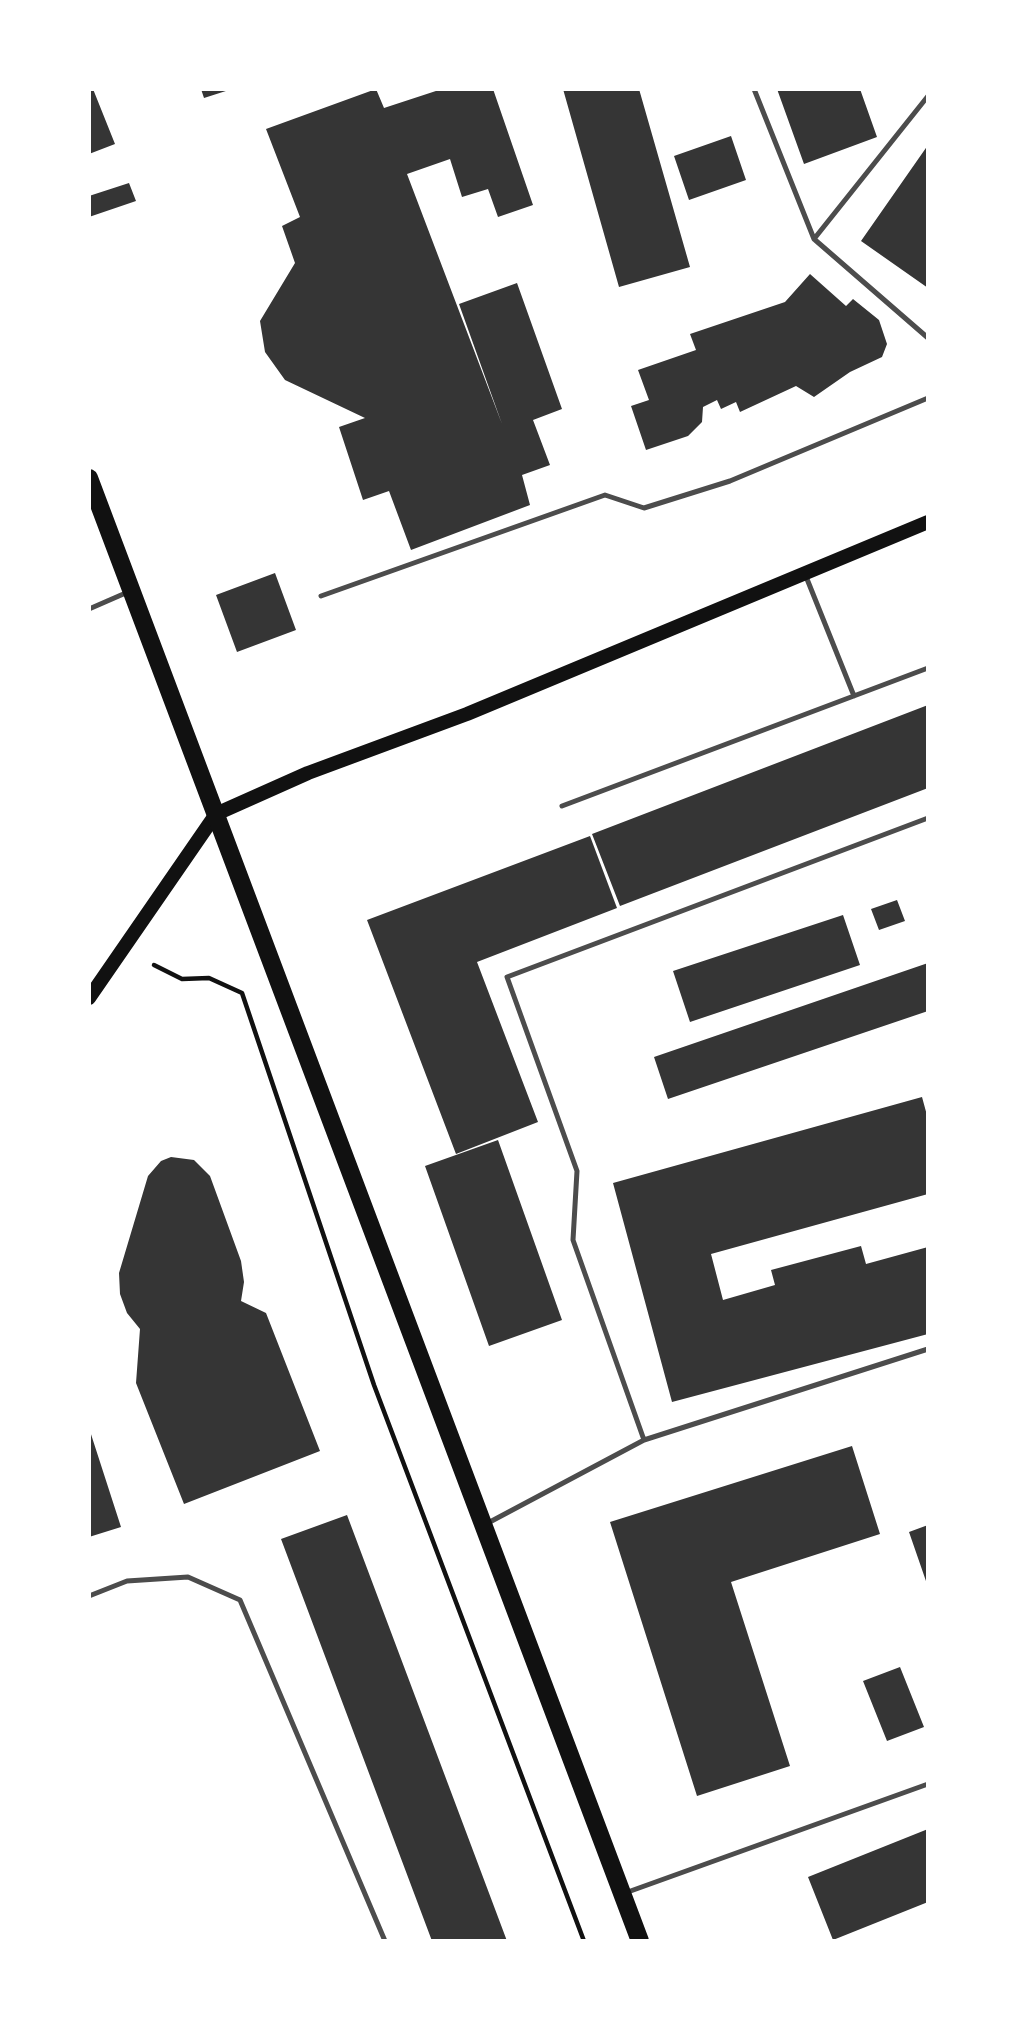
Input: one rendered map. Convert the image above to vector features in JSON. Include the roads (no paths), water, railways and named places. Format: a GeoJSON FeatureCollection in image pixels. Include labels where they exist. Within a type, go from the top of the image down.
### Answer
{"type":"FeatureCollection","features":[{"type":"Feature","properties":{"kind":"main road"},"geometry":{"type":"LineString","coordinates":[[89,478],[640,1941]]}},
{"type":"Feature","properties":{"kind":"main road"},"geometry":{"type":"LineString","coordinates":[[89,998],[216,814],[308,773],[467,714],[928,522]]}},
{"type":"Feature","properties":{"kind":"lane"},"geometry":{"type":"LineString","coordinates":[[754,89],[814,239],[928,338]]}},
{"type":"Feature","properties":{"kind":"lane"},"geometry":{"type":"LineString","coordinates":[[814,239],[928,96]]}},
{"type":"Feature","properties":{"kind":"lane"},"geometry":{"type":"LineString","coordinates":[[321,596],[605,495],[645,508],[718,485],[928,398]]}},
{"type":"Feature","properties":{"kind":"lane"},"geometry":{"type":"LineString","coordinates":[[805,575],[854,696]]}},
{"type":"Feature","properties":{"kind":"lane"},"geometry":{"type":"LineString","coordinates":[[89,609],[132,590]]}},
{"type":"Feature","properties":{"kind":"lane"},"geometry":{"type":"LineString","coordinates":[[562,806],[928,668]]}},
{"type":"Feature","properties":{"kind":"lane"},"geometry":{"type":"LineString","coordinates":[[644,1440],[573,1240],[577,1171],[506,978],[928,818]]}},
{"type":"Feature","properties":{"kind":"lane"},"geometry":{"type":"LineString","coordinates":[[484,1525],[644,1440],[928,1349]]}},
{"type":"Feature","properties":{"kind":"lane"},"geometry":{"type":"LineString","coordinates":[[89,1596],[127,1581],[188,1577],[240,1600],[385,1941]]}},
{"type":"Feature","properties":{"kind":"lane"},"geometry":{"type":"LineString","coordinates":[[622,1894],[928,1784]]}}]}
